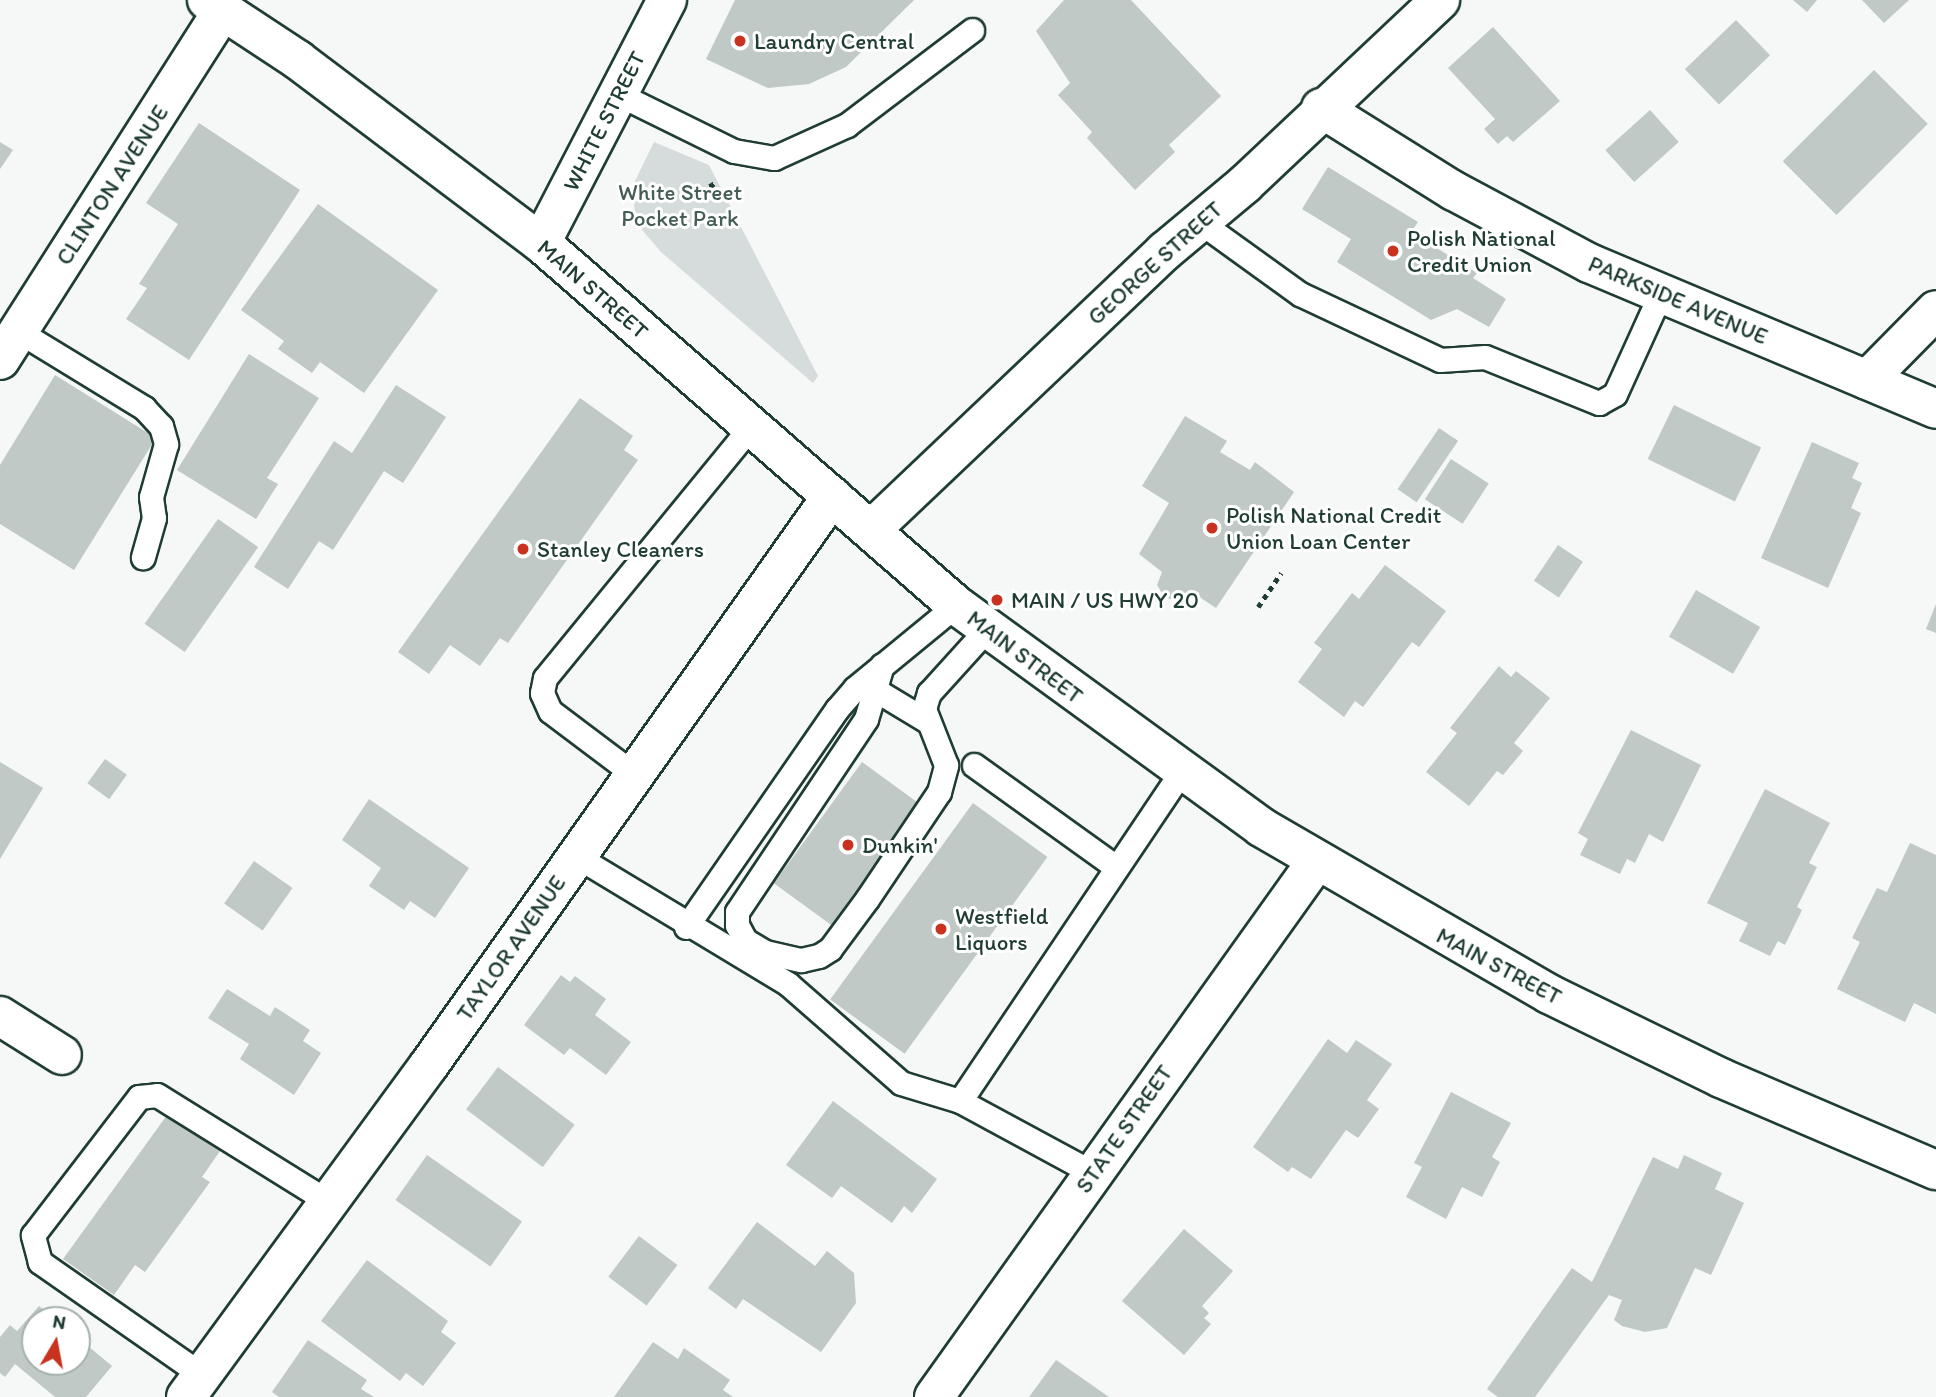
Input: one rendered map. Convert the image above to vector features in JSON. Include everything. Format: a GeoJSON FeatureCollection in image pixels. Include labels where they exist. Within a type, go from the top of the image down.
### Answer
{"type":"FeatureCollection","features":[{"type":"Feature","properties":{"kind":"street","name":"WHITE STREET"},"geometry":{"type":"LineString","coordinates":[[541,243],[667,0]]}},
{"type":"Feature","properties":{"kind":"street","name":"GEORGE STREET"},"geometry":{"type":"LineString","coordinates":[[872,528],[1440,0]]}},
{"type":"Feature","properties":{"kind":"street","name":"MAIN STREET"},"geometry":{"type":"LineString","coordinates":[[220,3],[541,243],[872,528],[956,605],[1181,772],[1316,862],[1461,947],[1637,1038],[1793,1111],[1936,1170]]}},
{"type":"Feature","properties":{"kind":"street","name":"CLINTON AVENUE"},"geometry":{"type":"LineString","coordinates":[[9,346],[220,3]]}},
{"type":"Feature","properties":{"kind":"street","name":"PARKSIDE AVENUE"},"geometry":{"type":"LineString","coordinates":[[1321,108],[1521,230],[1660,295],[1936,409]]}},
{"type":"Feature","properties":{"kind":"street"},"geometry":{"type":"LineString","coordinates":[[1867,380],[1936,310]]}},
{"type":"Feature","properties":{"kind":"street","name":"TAYLOR AVENUE"},"geometry":{"type":"LineString","coordinates":[[194,1386],[329,1202],[832,496]]}},
{"type":"Feature","properties":{"kind":"street","name":"STATE STREET"},"geometry":{"type":"LineString","coordinates":[[934,1397],[1316,862]]}},
{"type":"Feature","properties":{"kind":"street"},"geometry":{"type":"LineString","coordinates":[[0,1016],[62,1055]]}},
{"type":"Feature","properties":{"kind":"lane"},"geometry":{"type":"LineString","coordinates":[[618,94],[734,151],[774,159],[847,125],[972,30]]}},
{"type":"Feature","properties":{"kind":"lane"},"geometry":{"type":"LineString","coordinates":[[1200,222],[1300,294],[1440,360],[1485,357],[1599,403],[1615,394],[1660,295]]}},
{"type":"Feature","properties":{"kind":"lane"},"geometry":{"type":"LineString","coordinates":[[9,346],[144,408],[161,426],[166,444],[151,497],[155,518],[143,557]]}},
{"type":"Feature","properties":{"kind":"lane"},"geometry":{"type":"LineString","coordinates":[[635,775],[550,710],[542,693],[545,678],[751,426]]}},
{"type":"Feature","properties":{"kind":"lane"},"geometry":{"type":"LineString","coordinates":[[956,605],[882,665],[869,687],[850,745],[737,912],[737,925],[745,940],[765,952],[801,960],[819,956],[831,949],[939,792],[946,765],[923,709],[929,693],[987,629]]}},
{"type":"Feature","properties":{"kind":"lane"},"geometry":{"type":"LineString","coordinates":[[869,687],[927,721]]}},
{"type":"Feature","properties":{"kind":"lane"},"geometry":{"type":"LineString","coordinates":[[686,927],[806,749],[869,687]]}},
{"type":"Feature","properties":{"kind":"lane"},"geometry":{"type":"LineString","coordinates":[[974,765],[1116,867]]}},
{"type":"Feature","properties":{"kind":"lane"},"geometry":{"type":"LineString","coordinates":[[960,1101],[1181,772]]}},
{"type":"Feature","properties":{"kind":"lane"},"geometry":{"type":"LineString","coordinates":[[576,856],[686,927],[802,996],[901,1083],[960,1101],[1093,1173]]}},
{"type":"Feature","properties":{"kind":"lane"},"geometry":{"type":"LineString","coordinates":[[194,1386],[40,1262],[33,1235],[138,1097],[157,1095],[329,1202]]}},
{"type":"Feature","properties":{"kind":"path"},"geometry":{"type":"LineString","coordinates":[[1258,607],[1281,573]]}},
{"type":"Feature","properties":{"kind":"green space","name":"White Street Pocket Park"},"geometry":{"type":"Polygon","coordinates":[[[654,142],[709,165],[818,376],[813,383],[661,252],[637,224],[634,205],[638,193],[631,189],[654,142]]]}},
{"type":"Feature","properties":{"kind":"building"},"geometry":{"type":"Polygon","coordinates":[[[735,0],[914,0],[846,67],[809,84],[768,88],[706,59],[735,0]]]}},
{"type":"Feature","properties":{"kind":"building"},"geometry":{"type":"Polygon","coordinates":[[[1064,0],[1131,0],[1221,96],[1169,145],[1175,152],[1135,190],[1087,138],[1092,132],[1058,95],[1070,83],[1036,31],[1064,0]]]}},
{"type":"Feature","properties":{"kind":"building"},"geometry":{"type":"Polygon","coordinates":[[[1793,0],[1817,0],[1807,12],[1793,0]]]}},
{"type":"Feature","properties":{"kind":"building"},"geometry":{"type":"Polygon","coordinates":[[[1862,0],[1909,0],[1884,23],[1862,0]]]}},
{"type":"Feature","properties":{"kind":"building"},"geometry":{"type":"Polygon","coordinates":[[[1736,20],[1770,55],[1719,105],[1685,69],[1736,20]]]}},
{"type":"Feature","properties":{"kind":"building"},"geometry":{"type":"Polygon","coordinates":[[[1493,27],[1560,101],[1513,142],[1507,136],[1498,144],[1484,129],[1495,119],[1448,68],[1493,27]]]}},
{"type":"Feature","properties":{"kind":"building"},"geometry":{"type":"Polygon","coordinates":[[[1874,70],[1928,124],[1837,215],[1783,161],[1874,70]]]}},
{"type":"Feature","properties":{"kind":"building"},"geometry":{"type":"Polygon","coordinates":[[[1650,110],[1679,142],[1634,182],[1605,150],[1650,110]]]}},
{"type":"Feature","properties":{"kind":"building"},"geometry":{"type":"Polygon","coordinates":[[[199,123],[300,190],[189,360],[126,319],[147,288],[139,284],[178,224],[146,203],[199,123]]]}},
{"type":"Feature","properties":{"kind":"building"},"geometry":{"type":"Polygon","coordinates":[[[0,142],[13,150],[0,169],[0,142]]]}},
{"type":"Feature","properties":{"kind":"building","name":"Polish National Credit Union"},"geometry":{"type":"Polygon","coordinates":[[[1328,167],[1418,222],[1411,232],[1477,273],[1473,278],[1506,299],[1489,327],[1457,309],[1431,320],[1337,262],[1351,239],[1302,209],[1328,167]]]}},
{"type":"Feature","properties":{"kind":"building"},"geometry":{"type":"Polygon","coordinates":[[[318,204],[438,290],[364,393],[320,362],[312,373],[278,349],[284,341],[241,310],[318,204]]]}},
{"type":"Feature","properties":{"kind":"building"},"geometry":{"type":"Polygon","coordinates":[[[249,354],[319,398],[267,478],[278,484],[256,519],[177,470],[249,354]]]}},
{"type":"Feature","properties":{"kind":"building"},"geometry":{"type":"Polygon","coordinates":[[[55,375],[156,438],[74,570],[0,524],[0,465],[55,375]]]}},
{"type":"Feature","properties":{"kind":"building"},"geometry":{"type":"Polygon","coordinates":[[[396,385],[446,417],[403,483],[384,471],[333,550],[319,541],[288,589],[254,567],[334,441],[352,453],[396,385]]]}},
{"type":"Feature","properties":{"kind":"building","name":"Stanley Cleaners"},"geometry":{"type":"Polygon","coordinates":[[[580,398],[633,436],[624,450],[638,460],[508,643],[500,638],[480,666],[450,645],[429,674],[398,652],[580,398]]]}},
{"type":"Feature","properties":{"kind":"building"},"geometry":{"type":"Polygon","coordinates":[[[1674,405],[1761,448],[1735,501],[1648,459],[1674,405]]]}},
{"type":"Feature","properties":{"kind":"building","name":"Polish National Credit Union Loan Center"},"geometry":{"type":"Polygon","coordinates":[[[1185,416],[1227,441],[1220,452],[1250,470],[1255,462],[1294,492],[1216,608],[1189,590],[1178,600],[1165,598],[1157,585],[1162,572],[1139,554],[1169,503],[1142,486],[1185,416]]]}},
{"type":"Feature","properties":{"kind":"building"},"geometry":{"type":"Polygon","coordinates":[[[1439,428],[1458,441],[1417,502],[1398,489],[1439,428]]]}},
{"type":"Feature","properties":{"kind":"building"},"geometry":{"type":"Polygon","coordinates":[[[1812,442],[1859,463],[1852,478],[1862,483],[1851,508],[1861,513],[1828,588],[1761,558],[1812,442]]]}},
{"type":"Feature","properties":{"kind":"building"},"geometry":{"type":"Polygon","coordinates":[[[1451,459],[1489,484],[1463,524],[1425,499],[1451,459]]]}},
{"type":"Feature","properties":{"kind":"building"},"geometry":{"type":"Polygon","coordinates":[[[218,519],[258,547],[185,652],[145,624],[218,519]]]}},
{"type":"Feature","properties":{"kind":"building"},"geometry":{"type":"Polygon","coordinates":[[[1558,545],[1583,562],[1559,597],[1534,581],[1558,545]]]}},
{"type":"Feature","properties":{"kind":"building"},"geometry":{"type":"Polygon","coordinates":[[[1385,565],[1446,611],[1419,647],[1412,642],[1363,707],[1355,701],[1344,717],[1298,682],[1322,649],[1314,643],[1352,593],[1359,599],[1385,565]]]}},
{"type":"Feature","properties":{"kind":"building"},"geometry":{"type":"Polygon","coordinates":[[[1696,590],[1760,627],[1733,674],[1669,637],[1696,590]]]}},
{"type":"Feature","properties":{"kind":"building"},"geometry":{"type":"Polygon","coordinates":[[[1936,604],[1936,633],[1926,629],[1936,604]]]}},
{"type":"Feature","properties":{"kind":"building"},"geometry":{"type":"Polygon","coordinates":[[[1499,666],[1511,677],[1516,671],[1550,698],[1514,743],[1523,751],[1503,775],[1497,771],[1469,806],[1426,772],[1457,733],[1450,728],[1499,666]]]}},
{"type":"Feature","properties":{"kind":"building"},"geometry":{"type":"Polygon","coordinates":[[[1631,730],[1701,765],[1663,842],[1649,834],[1635,863],[1627,859],[1620,874],[1580,855],[1588,839],[1578,833],[1631,730]]]}},
{"type":"Feature","properties":{"kind":"building"},"geometry":{"type":"Polygon","coordinates":[[[105,759],[127,775],[109,799],[87,783],[105,759]]]}},
{"type":"Feature","properties":{"kind":"building"},"geometry":{"type":"Polygon","coordinates":[[[0,762],[43,788],[0,859],[0,762]]]}},
{"type":"Feature","properties":{"kind":"building","name":"Dunkin'"},"geometry":{"type":"Polygon","coordinates":[[[862,762],[919,804],[831,925],[774,883],[862,762]]]}},
{"type":"Feature","properties":{"kind":"building"},"geometry":{"type":"Polygon","coordinates":[[[1765,789],[1830,823],[1809,863],[1817,867],[1797,907],[1802,910],[1785,945],[1778,941],[1770,956],[1739,941],[1748,923],[1707,903],[1765,789]]]}},
{"type":"Feature","properties":{"kind":"building"},"geometry":{"type":"Polygon","coordinates":[[[369,799],[469,868],[435,918],[410,901],[404,910],[369,886],[381,868],[342,840],[369,799]]]}},
{"type":"Feature","properties":{"kind":"building","name":"Westfield Liquors"},"geometry":{"type":"Polygon","coordinates":[[[973,803],[1047,857],[905,1054],[830,1000],[973,803]]]}},
{"type":"Feature","properties":{"kind":"building"},"geometry":{"type":"Polygon","coordinates":[[[1910,843],[1936,855],[1936,1014],[1914,1003],[1905,1022],[1837,989],[1860,942],[1852,938],[1877,888],[1887,892],[1910,843]]]}},
{"type":"Feature","properties":{"kind":"building"},"geometry":{"type":"Polygon","coordinates":[[[254,861],[293,888],[263,931],[224,904],[254,861]]]}},
{"type":"Feature","properties":{"kind":"building"},"geometry":{"type":"Polygon","coordinates":[[[561,975],[570,982],[575,976],[606,999],[595,1015],[631,1042],[606,1075],[570,1048],[564,1055],[524,1025],[561,975]]]}},
{"type":"Feature","properties":{"kind":"building"},"geometry":{"type":"Polygon","coordinates":[[[227,989],[270,1016],[275,1007],[310,1030],[303,1041],[321,1053],[294,1095],[240,1059],[249,1044],[208,1018],[227,989]]]}},
{"type":"Feature","properties":{"kind":"building"},"geometry":{"type":"Polygon","coordinates":[[[1328,1039],[1347,1053],[1356,1040],[1392,1064],[1367,1100],[1379,1109],[1358,1138],[1346,1130],[1311,1179],[1292,1167],[1288,1172],[1253,1147],[1328,1039]]]}},
{"type":"Feature","properties":{"kind":"building"},"geometry":{"type":"Polygon","coordinates":[[[498,1067],[575,1125],[543,1167],[466,1109],[498,1067]]]}},
{"type":"Feature","properties":{"kind":"building"},"geometry":{"type":"Polygon","coordinates":[[[1451,1092],[1511,1123],[1492,1157],[1500,1162],[1482,1197],[1462,1187],[1446,1219],[1406,1197],[1422,1167],[1414,1163],[1451,1092]]]}},
{"type":"Feature","properties":{"kind":"building"},"geometry":{"type":"Polygon","coordinates":[[[833,1101],[937,1179],[912,1213],[904,1206],[892,1223],[841,1186],[832,1198],[786,1165],[833,1101]]]}},
{"type":"Feature","properties":{"kind":"building"},"geometry":{"type":"Polygon","coordinates":[[[170,1111],[222,1148],[202,1177],[210,1182],[145,1272],[135,1265],[114,1295],[63,1259],[170,1111]]]}},
{"type":"Feature","properties":{"kind":"building"},"geometry":{"type":"Polygon","coordinates":[[[427,1155],[522,1222],[490,1267],[395,1200],[427,1155]]]}},
{"type":"Feature","properties":{"kind":"building"},"geometry":{"type":"Polygon","coordinates":[[[1684,1155],[1722,1173],[1715,1189],[1744,1203],[1711,1275],[1695,1268],[1667,1328],[1645,1332],[1622,1326],[1614,1320],[1622,1300],[1609,1295],[1535,1397],[1498,1397],[1487,1389],[1572,1268],[1592,1282],[1653,1157],[1678,1169],[1684,1155]]]}},
{"type":"Feature","properties":{"kind":"building"},"geometry":{"type":"Polygon","coordinates":[[[757,1222],[815,1266],[827,1251],[854,1273],[856,1303],[821,1352],[743,1299],[736,1309],[708,1288],[757,1222]]]}},
{"type":"Feature","properties":{"kind":"building"},"geometry":{"type":"Polygon","coordinates":[[[1184,1229],[1233,1271],[1202,1306],[1209,1313],[1204,1318],[1211,1324],[1184,1355],[1122,1301],[1184,1229]]]}},
{"type":"Feature","properties":{"kind":"building"},"geometry":{"type":"Polygon","coordinates":[[[639,1236],[677,1265],[647,1306],[608,1277],[639,1236]]]}},
{"type":"Feature","properties":{"kind":"building"},"geometry":{"type":"Polygon","coordinates":[[[367,1260],[448,1321],[441,1332],[456,1343],[423,1386],[406,1373],[400,1381],[321,1321],[367,1260]]]}},
{"type":"Feature","properties":{"kind":"building"},"geometry":{"type":"Polygon","coordinates":[[[10,1325],[17,1331],[21,1326],[21,1369],[15,1364],[5,1377],[0,1373],[0,1337],[10,1325]]]}},
{"type":"Feature","properties":{"kind":"building"},"geometry":{"type":"Polygon","coordinates":[[[308,1340],[367,1380],[361,1389],[374,1397],[279,1397],[272,1392],[308,1340]]]}},
{"type":"Feature","properties":{"kind":"building"},"geometry":{"type":"Polygon","coordinates":[[[653,1342],[678,1359],[684,1348],[730,1380],[723,1390],[733,1397],[614,1397],[653,1342]]]}},
{"type":"Feature","properties":{"kind":"building"},"geometry":{"type":"Polygon","coordinates":[[[91,1349],[112,1366],[86,1397],[55,1397],[30,1376],[91,1376],[91,1349]]]}},
{"type":"Feature","properties":{"kind":"building"},"geometry":{"type":"Polygon","coordinates":[[[1056,1360],[1109,1397],[1029,1397],[1056,1360]]]}},
{"type":"Feature","properties":{"kind":"place","name":"Laundry Central"},"geometry":{"type":"Point","coordinates":[740,41]}},
{"type":"Feature","properties":{"kind":"place","name":"Polish National Credit Union"},"geometry":{"type":"Point","coordinates":[1393,251]}},
{"type":"Feature","properties":{"kind":"place","name":"Polish National Credit Union Loan Center"},"geometry":{"type":"Point","coordinates":[1212,528]}},
{"type":"Feature","properties":{"kind":"place","name":"Stanley Cleaners"},"geometry":{"type":"Point","coordinates":[523,549]}},
{"type":"Feature","properties":{"kind":"place","name":"MAIN / US HWY 20"},"geometry":{"type":"Point","coordinates":[997,600]}},
{"type":"Feature","properties":{"kind":"place","name":"Dunkin'"},"geometry":{"type":"Point","coordinates":[848,845]}},
{"type":"Feature","properties":{"kind":"place","name":"Westfield Liquors"},"geometry":{"type":"Point","coordinates":[941,929]}}]}
